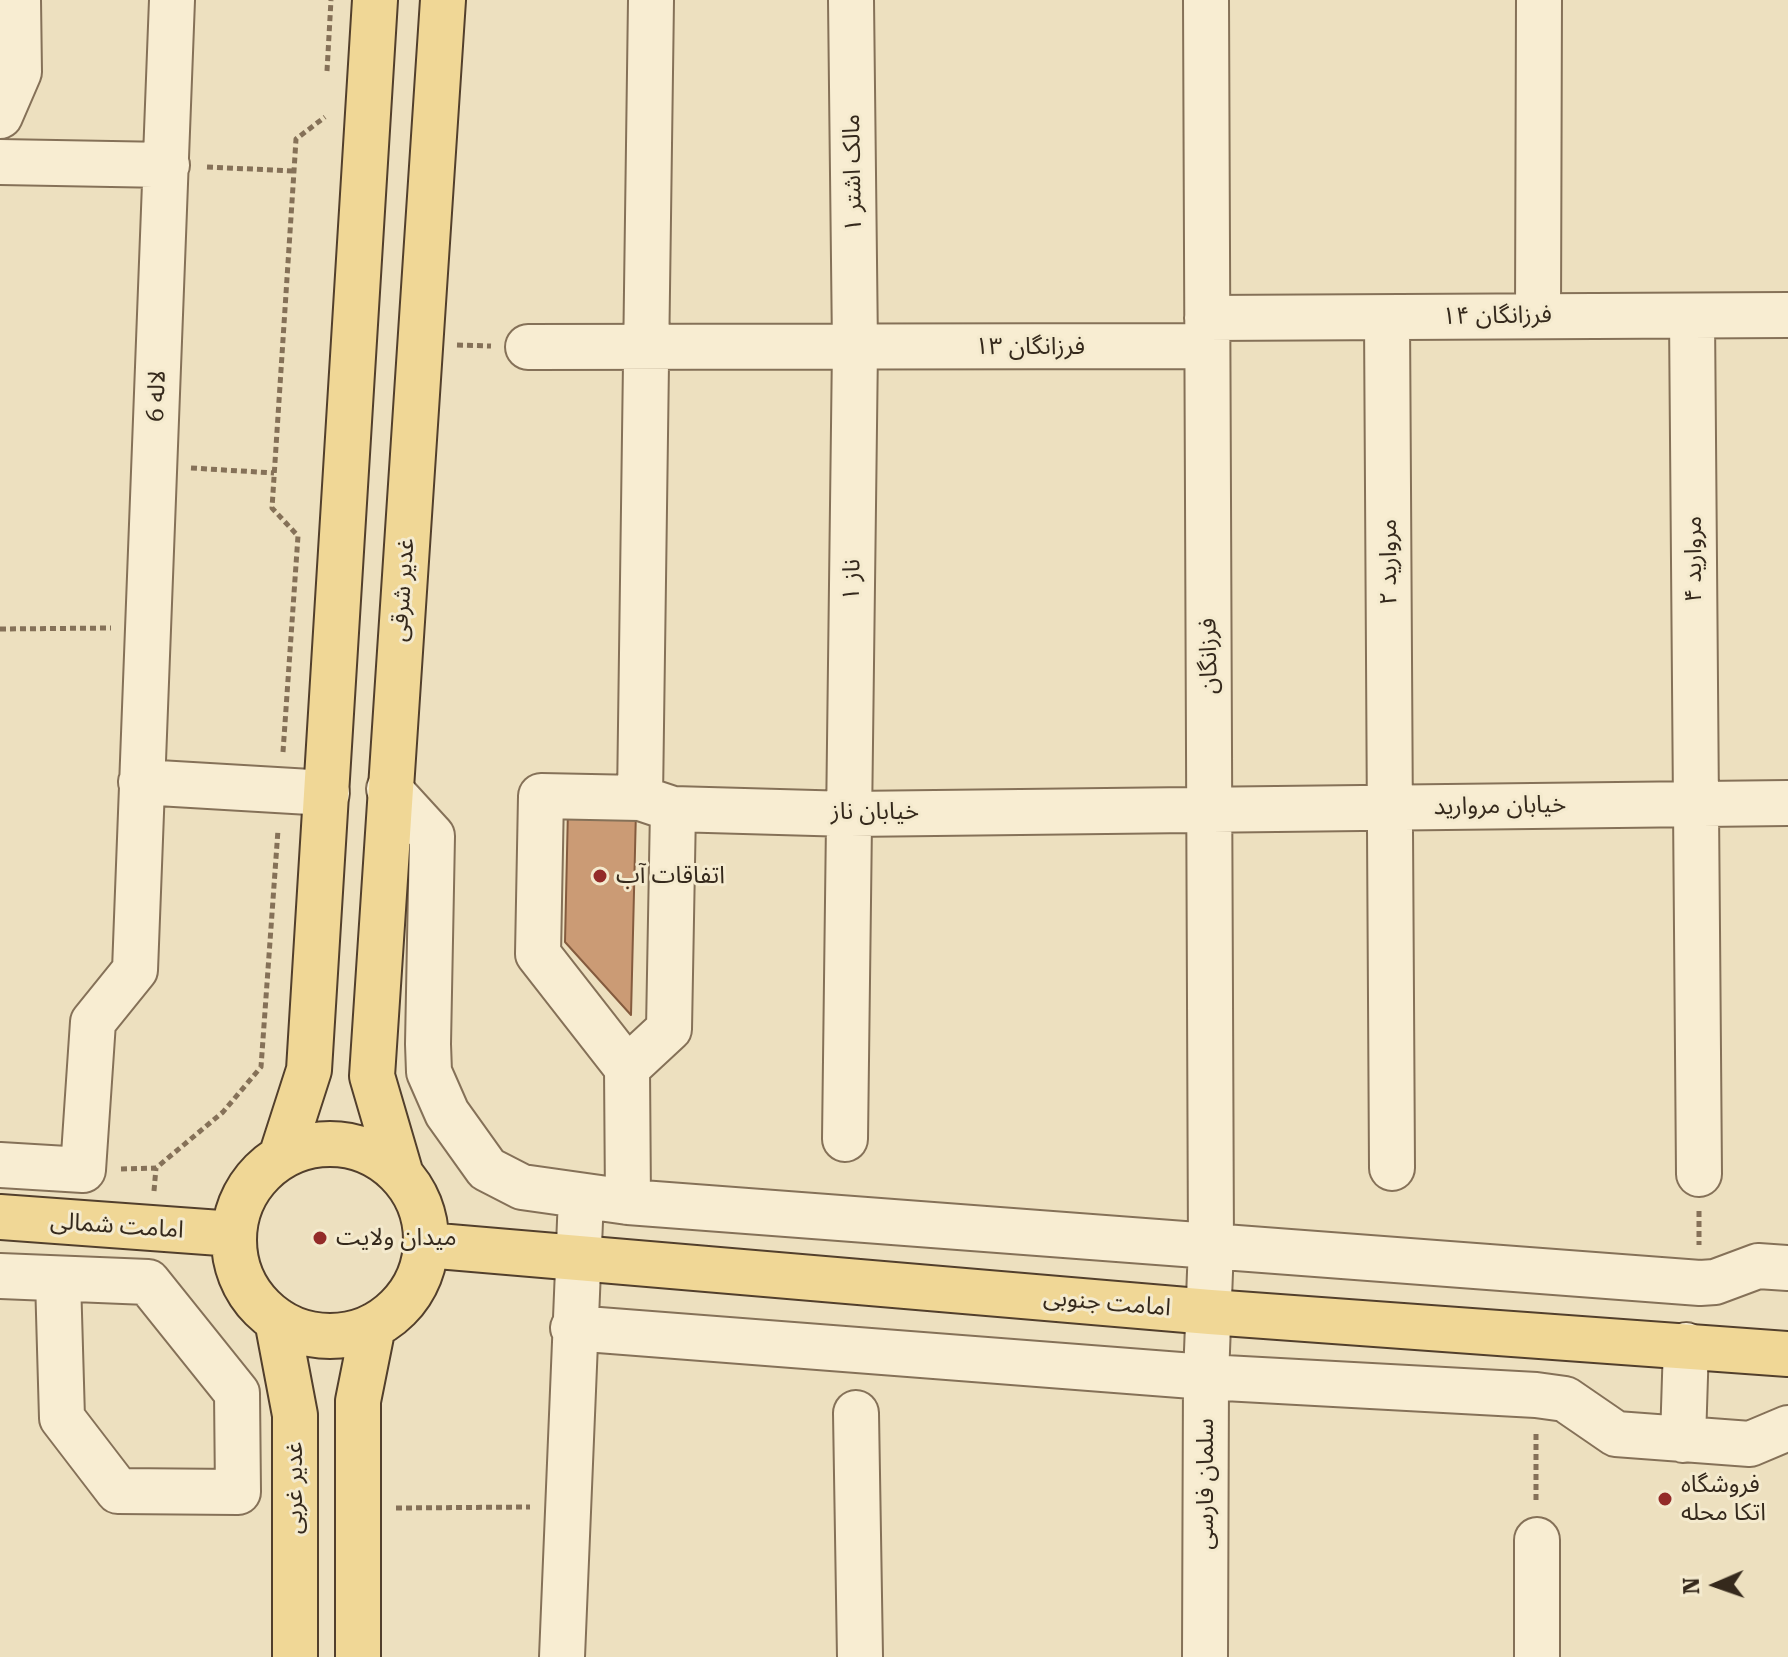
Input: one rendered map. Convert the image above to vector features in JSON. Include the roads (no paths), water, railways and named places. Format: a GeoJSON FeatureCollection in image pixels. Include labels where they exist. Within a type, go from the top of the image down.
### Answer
{"type":"FeatureCollection","features":[{"type":"Feature","properties":{"kind":"main road"},"geometry":{"type":"LineString","coordinates":[[281,1157],[309,1070],[375,0]]}},
{"type":"Feature","properties":{"kind":"main road","name":"غدیر شرقی"},"geometry":{"type":"LineString","coordinates":[[401,1175],[372,1076],[443,0]]}},
{"type":"Feature","properties":{"kind":"main road"},"geometry":{"type":"LineString","coordinates":[[335,1143],[359,1148],[382,1159],[401,1175],[416,1196],[424,1220],[426,1245],[421,1270],[410,1292],[394,1312],[373,1326],[350,1334],[325,1336],[300,1331],[277,1320],[258,1304],[244,1283],[236,1260],[234,1234],[239,1209],[249,1187],[265,1168],[281,1157],[310,1145],[335,1143]]}},
{"type":"Feature","properties":{"kind":"main road","name":"امامت شمالی"},"geometry":{"type":"LineString","coordinates":[[0,1217],[234,1234]]}},
{"type":"Feature","properties":{"kind":"main road","name":"امامت جنوبی"},"geometry":{"type":"LineString","coordinates":[[426,1245],[1210,1312],[1788,1354]]}},
{"type":"Feature","properties":{"kind":"main road","name":"غدیر غربی"},"geometry":{"type":"LineString","coordinates":[[277,1320],[295,1415],[295,1657]]}},
{"type":"Feature","properties":{"kind":"main road"},"geometry":{"type":"LineString","coordinates":[[358,1657],[358,1401],[373,1326]]}},
{"type":"Feature","properties":{"kind":"street"},"geometry":{"type":"LineString","coordinates":[[0,116],[18,0]]}},
{"type":"Feature","properties":{"kind":"street","name":"لاله 6"},"geometry":{"type":"LineString","coordinates":[[0,1165],[83,1170],[93,1022],[135,970],[172,0]]}},
{"type":"Feature","properties":{"kind":"street"},"geometry":{"type":"LineString","coordinates":[[628,1202],[627,1068],[669,1029],[657,803],[646,347],[651,0]]}},
{"type":"Feature","properties":{"kind":"street","name":"مالک اشتر ۱"},"geometry":{"type":"LineString","coordinates":[[851,0],[855,347]]}},
{"type":"Feature","properties":{"kind":"street","name":"فرزانگان"},"geometry":{"type":"LineString","coordinates":[[1206,0],[1211,808],[1210,1312]]}},
{"type":"Feature","properties":{"kind":"street"},"geometry":{"type":"LineString","coordinates":[[1538,315],[1539,0]]}},
{"type":"Feature","properties":{"kind":"street"},"geometry":{"type":"LineString","coordinates":[[0,162],[167,165]]}},
{"type":"Feature","properties":{"kind":"street","name":"فرزانگان ۱۴"},"geometry":{"type":"LineString","coordinates":[[1206,332],[1387,318],[1788,315]]}},
{"type":"Feature","properties":{"kind":"street","name":"مروارید ۴"},"geometry":{"type":"LineString","coordinates":[[1692,316],[1699,1174]]}},
{"type":"Feature","properties":{"kind":"street","name":"مروارید ۲"},"geometry":{"type":"LineString","coordinates":[[1387,318],[1392,1168]]}},
{"type":"Feature","properties":{"kind":"street","name":"فرزانگان ۱۳"},"geometry":{"type":"LineString","coordinates":[[528,347],[855,347],[1206,332]]}},
{"type":"Feature","properties":{"kind":"street","name":"ناز ۱"},"geometry":{"type":"LineString","coordinates":[[845,1139],[855,347]]}},
{"type":"Feature","properties":{"kind":"street"},"geometry":{"type":"LineString","coordinates":[[141,782],[327,793]]}},
{"type":"Feature","properties":{"kind":"street"},"geometry":{"type":"LineString","coordinates":[[389,789],[432,836],[429,1072],[447,1113],[487,1169],[522,1187],[628,1202],[1700,1283],[1715,1282],[1758,1266],[1788,1268]]}},
{"type":"Feature","properties":{"kind":"street","name":"خیابان ناز"},"geometry":{"type":"LineString","coordinates":[[627,1068],[538,954],[541,796],[850,814],[1211,808]]}},
{"type":"Feature","properties":{"kind":"street","name":"خیابان مروارید"},"geometry":{"type":"LineString","coordinates":[[1211,808],[1788,803]]}},
{"type":"Feature","properties":{"kind":"street"},"geometry":{"type":"LineString","coordinates":[[562,1657],[573,1328],[581,1197]]}},
{"type":"Feature","properties":{"kind":"street"},"geometry":{"type":"LineString","coordinates":[[0,1276],[148,1282],[237,1393],[238,1492],[118,1491],[62,1418],[58,1279]]}},
{"type":"Feature","properties":{"kind":"street","name":"سلمان فارسی"},"geometry":{"type":"LineString","coordinates":[[1205,1657],[1206,1377],[1210,1312]]}},
{"type":"Feature","properties":{"kind":"street"},"geometry":{"type":"LineString","coordinates":[[573,1328],[1206,1377],[1565,1399],[1616,1434],[1683,1440],[1750,1444],[1788,1428]]}},
{"type":"Feature","properties":{"kind":"street"},"geometry":{"type":"LineString","coordinates":[[1683,1440],[1686,1345]]}},
{"type":"Feature","properties":{"kind":"street"},"geometry":{"type":"LineString","coordinates":[[856,1413],[860,1638]]}},
{"type":"Feature","properties":{"kind":"street"},"geometry":{"type":"LineString","coordinates":[[1537,1540],[1537,1657]]}},
{"type":"Feature","properties":{"kind":"place","name":"اتفاقات آب"},"geometry":{"type":"Point","coordinates":[600,876]}},
{"type":"Feature","properties":{"kind":"place","name":"میدان ولایت"},"geometry":{"type":"Point","coordinates":[320,1238]}},
{"type":"Feature","properties":{"kind":"place","name":"فروشگاه اتکا محله"},"geometry":{"type":"Point","coordinates":[1665,1499]}}]}
